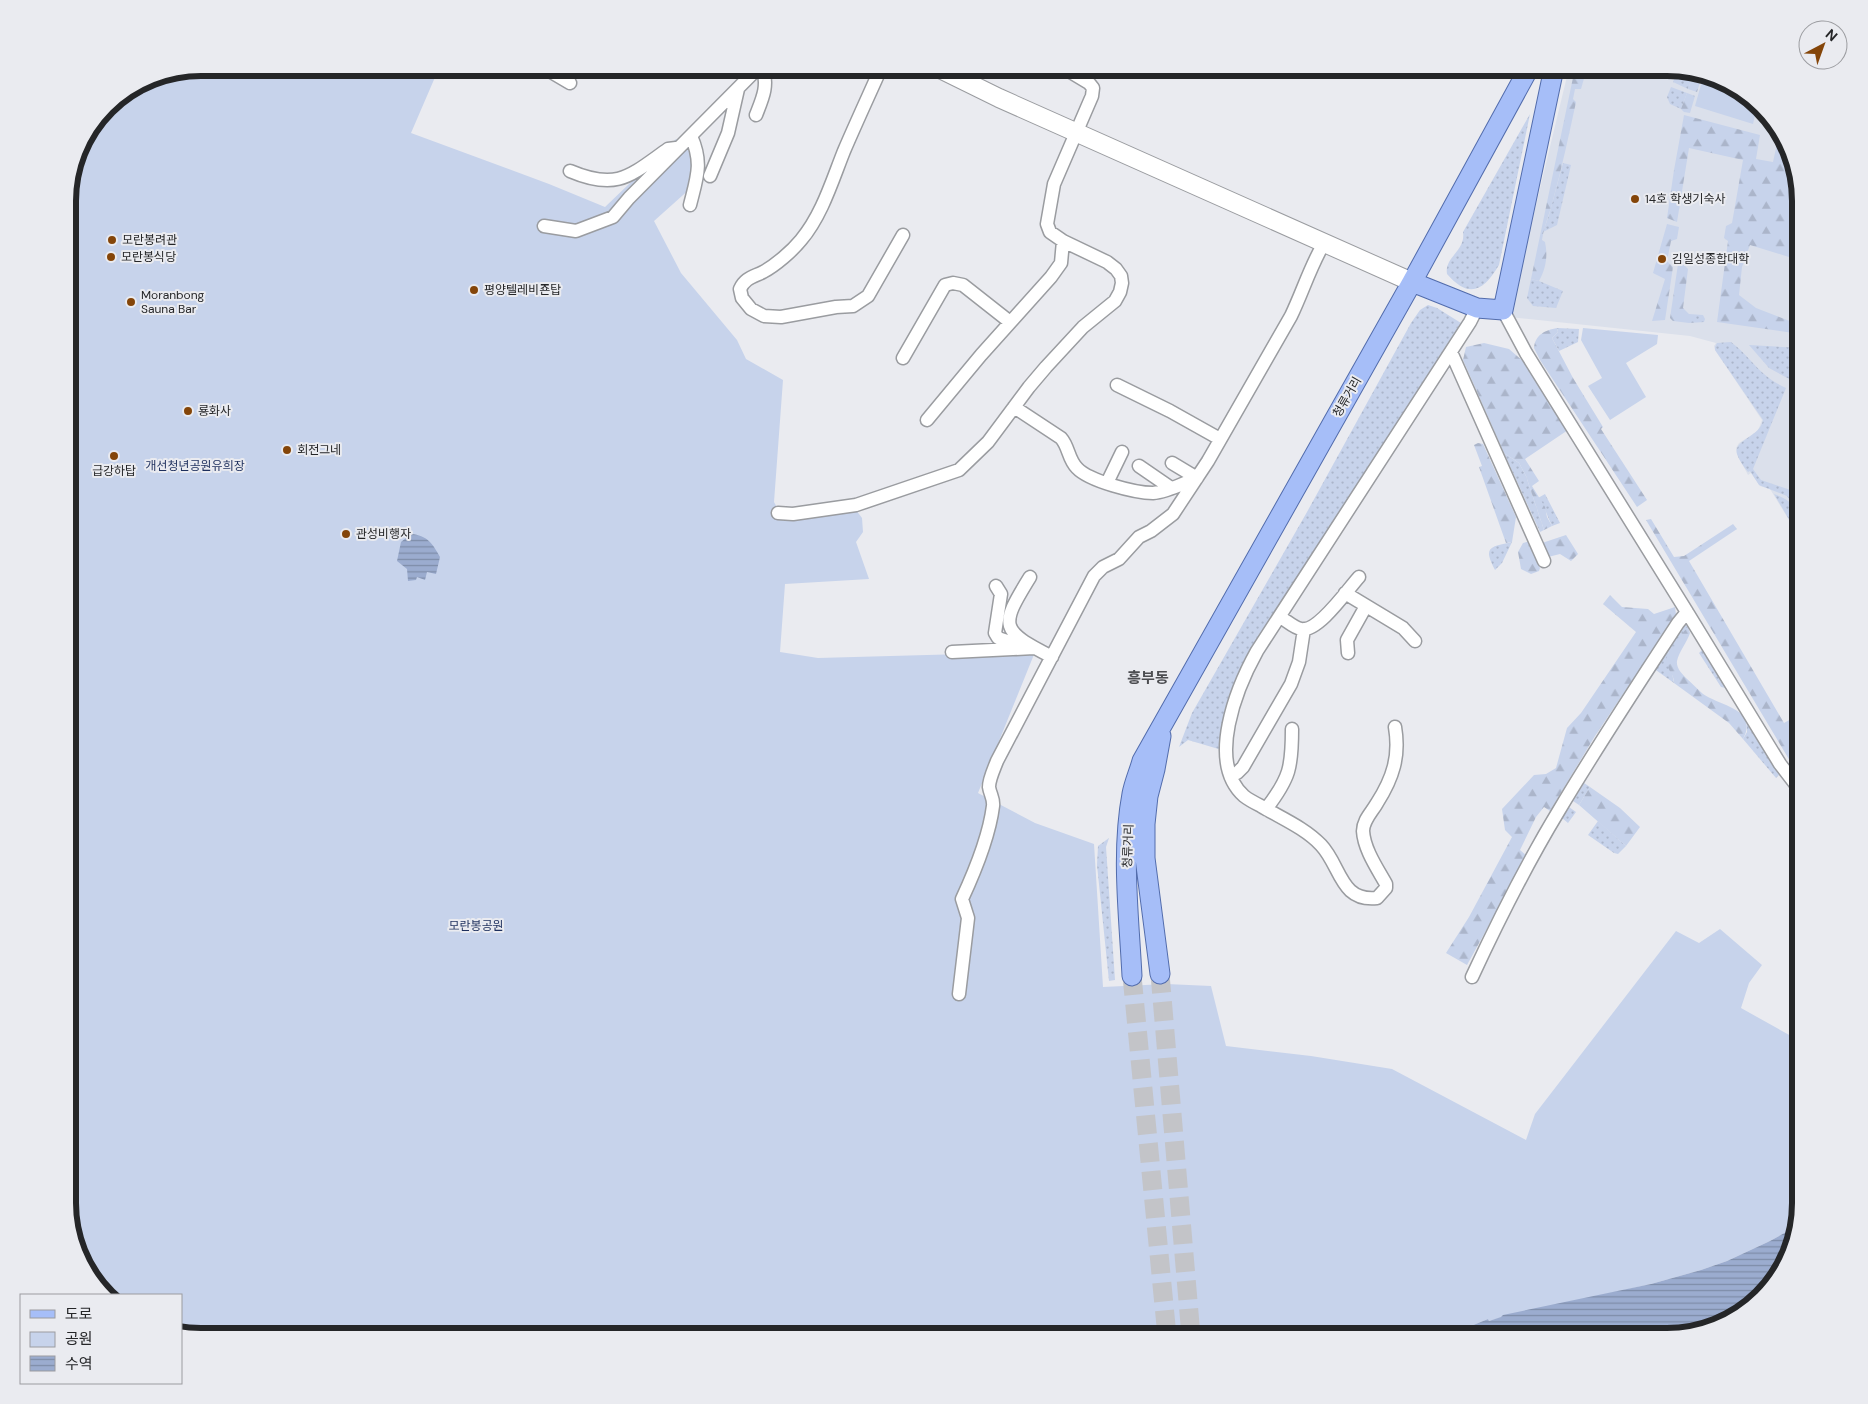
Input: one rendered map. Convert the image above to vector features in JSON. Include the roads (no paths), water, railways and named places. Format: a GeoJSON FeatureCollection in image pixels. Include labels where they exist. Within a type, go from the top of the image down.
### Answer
{"type":"FeatureCollection","features":[{"type":"Feature","properties":{"kind":"main road"},"geometry":{"type":"LineString","coordinates":[[955,76],[998,98],[1412,282],[1478,308],[1503,310],[1552,76]]}},
{"type":"Feature","properties":{"kind":"main road","name":"청류거리"},"geometry":{"type":"LineString","coordinates":[[1132,976],[1127,860],[1128,824],[1132,794],[1142,760],[1164,725],[1412,282],[1525,76]]}},
{"type":"Feature","properties":{"kind":"main road","name":"청류거리"},"geometry":{"type":"LineString","coordinates":[[1160,974],[1145,858],[1145,824],[1148,796],[1164,725]]}},
{"type":"Feature","properties":{"kind":"street"},"geometry":{"type":"LineString","coordinates":[[778,513],[793,514],[856,505],[959,470],[988,442],[1046,367],[1083,328],[1115,301],[1122,283],[1121,276],[1116,269],[1107,262],[1063,241],[1050,232],[1047,224],[1054,184],[1092,96],[1093,88],[1089,83],[1078,76]]}},
{"type":"Feature","properties":{"kind":"street"},"geometry":{"type":"LineString","coordinates":[[559,77],[570,83]]}},
{"type":"Feature","properties":{"kind":"street"},"geometry":{"type":"LineString","coordinates":[[544,226],[576,231],[613,217],[629,198],[750,77]]}},
{"type":"Feature","properties":{"kind":"street"},"geometry":{"type":"LineString","coordinates":[[756,114],[765,91],[765,77]]}},
{"type":"Feature","properties":{"kind":"street"},"geometry":{"type":"LineString","coordinates":[[877,77],[828,192],[812,223],[801,240],[787,253],[764,272],[743,282],[740,289],[742,298],[751,309],[764,316],[781,317],[836,307],[853,306],[868,296],[903,235]]}},
{"type":"Feature","properties":{"kind":"street"},"geometry":{"type":"LineString","coordinates":[[710,176],[728,133],[738,89]]}},
{"type":"Feature","properties":{"kind":"street"},"geometry":{"type":"LineString","coordinates":[[690,204],[699,170],[697,150],[691,136]]}},
{"type":"Feature","properties":{"kind":"street"},"geometry":{"type":"LineString","coordinates":[[570,171],[586,178],[607,181],[624,178],[668,149],[681,147]]}},
{"type":"Feature","properties":{"kind":"street"},"geometry":{"type":"LineString","coordinates":[[926,420],[1061,263],[1063,241]]}},
{"type":"Feature","properties":{"kind":"street"},"geometry":{"type":"LineString","coordinates":[[959,994],[968,918],[962,899],[987,832],[994,801],[989,789],[990,781],[997,761],[1094,576],[1103,567],[1119,559],[1139,536],[1151,531],[1173,514],[1197,478],[1291,316],[1307,275],[1324,244]]}},
{"type":"Feature","properties":{"kind":"street"},"geometry":{"type":"LineString","coordinates":[[903,358],[944,285],[953,283],[964,285],[1010,322]]}},
{"type":"Feature","properties":{"kind":"street"},"geometry":{"type":"LineString","coordinates":[[1395,727],[1398,744],[1397,760],[1386,788],[1363,828],[1368,850],[1386,884],[1386,888],[1377,898],[1360,898],[1347,888],[1322,846],[1299,828],[1245,797],[1235,786],[1227,764],[1226,747],[1234,703],[1246,672],[1478,308]]}},
{"type":"Feature","properties":{"kind":"street"},"geometry":{"type":"LineString","coordinates":[[1503,310],[1526,353],[1780,764],[1792,780]]}},
{"type":"Feature","properties":{"kind":"street"},"geometry":{"type":"LineString","coordinates":[[1451,352],[1544,561]]}},
{"type":"Feature","properties":{"kind":"street"},"geometry":{"type":"LineString","coordinates":[[1117,385],[1170,411],[1220,439]]}},
{"type":"Feature","properties":{"kind":"street"},"geometry":{"type":"LineString","coordinates":[[1014,407],[1061,438],[1066,444],[1070,458],[1077,468],[1088,477],[1106,483],[1154,493],[1197,478]]}},
{"type":"Feature","properties":{"kind":"street"},"geometry":{"type":"LineString","coordinates":[[1106,483],[1122,452]]}},
{"type":"Feature","properties":{"kind":"street"},"geometry":{"type":"LineString","coordinates":[[1172,463],[1197,478]]}},
{"type":"Feature","properties":{"kind":"street"},"geometry":{"type":"LineString","coordinates":[[1139,466],[1171,488]]}},
{"type":"Feature","properties":{"kind":"street"},"geometry":{"type":"LineString","coordinates":[[1030,577],[1009,615],[1011,631],[1020,640],[1052,657]]}},
{"type":"Feature","properties":{"kind":"street"},"geometry":{"type":"LineString","coordinates":[[1280,617],[1300,629],[1308,629],[1320,622],[1358,577]]}},
{"type":"Feature","properties":{"kind":"street"},"geometry":{"type":"LineString","coordinates":[[996,586],[1001,594],[995,633],[998,638],[1007,641],[1020,640]]}},
{"type":"Feature","properties":{"kind":"street"},"geometry":{"type":"LineString","coordinates":[[1345,593],[1403,628],[1416,641]]}},
{"type":"Feature","properties":{"kind":"street"},"geometry":{"type":"LineString","coordinates":[[1348,653],[1347,640],[1366,606]]}},
{"type":"Feature","properties":{"kind":"street"},"geometry":{"type":"LineString","coordinates":[[1472,977],[1492,933],[1557,813],[1612,725],[1687,612]]}},
{"type":"Feature","properties":{"kind":"street"},"geometry":{"type":"LineString","coordinates":[[1231,775],[1237,773],[1243,767],[1291,684],[1299,662],[1304,629]]}},
{"type":"Feature","properties":{"kind":"street"},"geometry":{"type":"LineString","coordinates":[[952,652],[1034,648]]}},
{"type":"Feature","properties":{"kind":"street"},"geometry":{"type":"LineString","coordinates":[[1266,809],[1289,774],[1292,752],[1292,729]]}},
{"type":"Feature","properties":{"kind":"water"},"geometry":{"type":"Polygon","coordinates":[[[411,534],[421,536],[429,541],[440,557],[436,574],[427,572],[425,580],[417,577],[416,580],[408,581],[407,569],[397,561],[401,542],[411,534]]]}},
{"type":"Feature","properties":{"kind":"water"},"geometry":{"type":"Polygon","coordinates":[[[1788,1231],[1779,1258],[1766,1279],[1749,1297],[1736,1307],[1707,1321],[1683,1327],[1667,1328],[1472,1328],[1471,1326],[1503,1315],[1651,1284],[1701,1270],[1727,1261],[1788,1231]]]}},
{"type":"Feature","properties":{"kind":"tunnel"},"geometry":{"type":"LineString","coordinates":[[1160,974],[1190,1328]]}},
{"type":"Feature","properties":{"kind":"tunnel"},"geometry":{"type":"LineString","coordinates":[[1132,976],[1166,1328]]}},
{"type":"Feature","properties":{"kind":"place","name":"14호 학생기숙사"},"geometry":{"type":"Point","coordinates":[1635,199]}},
{"type":"Feature","properties":{"kind":"place","name":"모란봉려관"},"geometry":{"type":"Point","coordinates":[112,240]}},
{"type":"Feature","properties":{"kind":"place","name":"모란봉식당"},"geometry":{"type":"Point","coordinates":[111,257]}},
{"type":"Feature","properties":{"kind":"place","name":"김일성종합대학"},"geometry":{"type":"Point","coordinates":[1662,259]}},
{"type":"Feature","properties":{"kind":"place","name":"평양텔레비죤탑"},"geometry":{"type":"Point","coordinates":[474,290]}},
{"type":"Feature","properties":{"kind":"place","name":"Moranbong Sauna Bar"},"geometry":{"type":"Point","coordinates":[131,302]}},
{"type":"Feature","properties":{"kind":"place","name":"룡화사"},"geometry":{"type":"Point","coordinates":[188,411]}},
{"type":"Feature","properties":{"kind":"place","name":"회전그네"},"geometry":{"type":"Point","coordinates":[287,450]}},
{"type":"Feature","properties":{"kind":"place","name":"급강하탑"},"geometry":{"type":"Point","coordinates":[114,456]}},
{"type":"Feature","properties":{"kind":"place","name":"관성비행자"},"geometry":{"type":"Point","coordinates":[346,534]}},
{"type":"Feature","properties":{"kind":"district","name":"흥부동"},"geometry":{"type":"Point","coordinates":[1148,678]}},
{"type":"Feature","properties":{"kind":"park label","name":"개선청년공원유희장"},"geometry":{"type":"Point","coordinates":[195,466]}},
{"type":"Feature","properties":{"kind":"park label","name":"모란봉공원"},"geometry":{"type":"Point","coordinates":[476,926]}}]}
